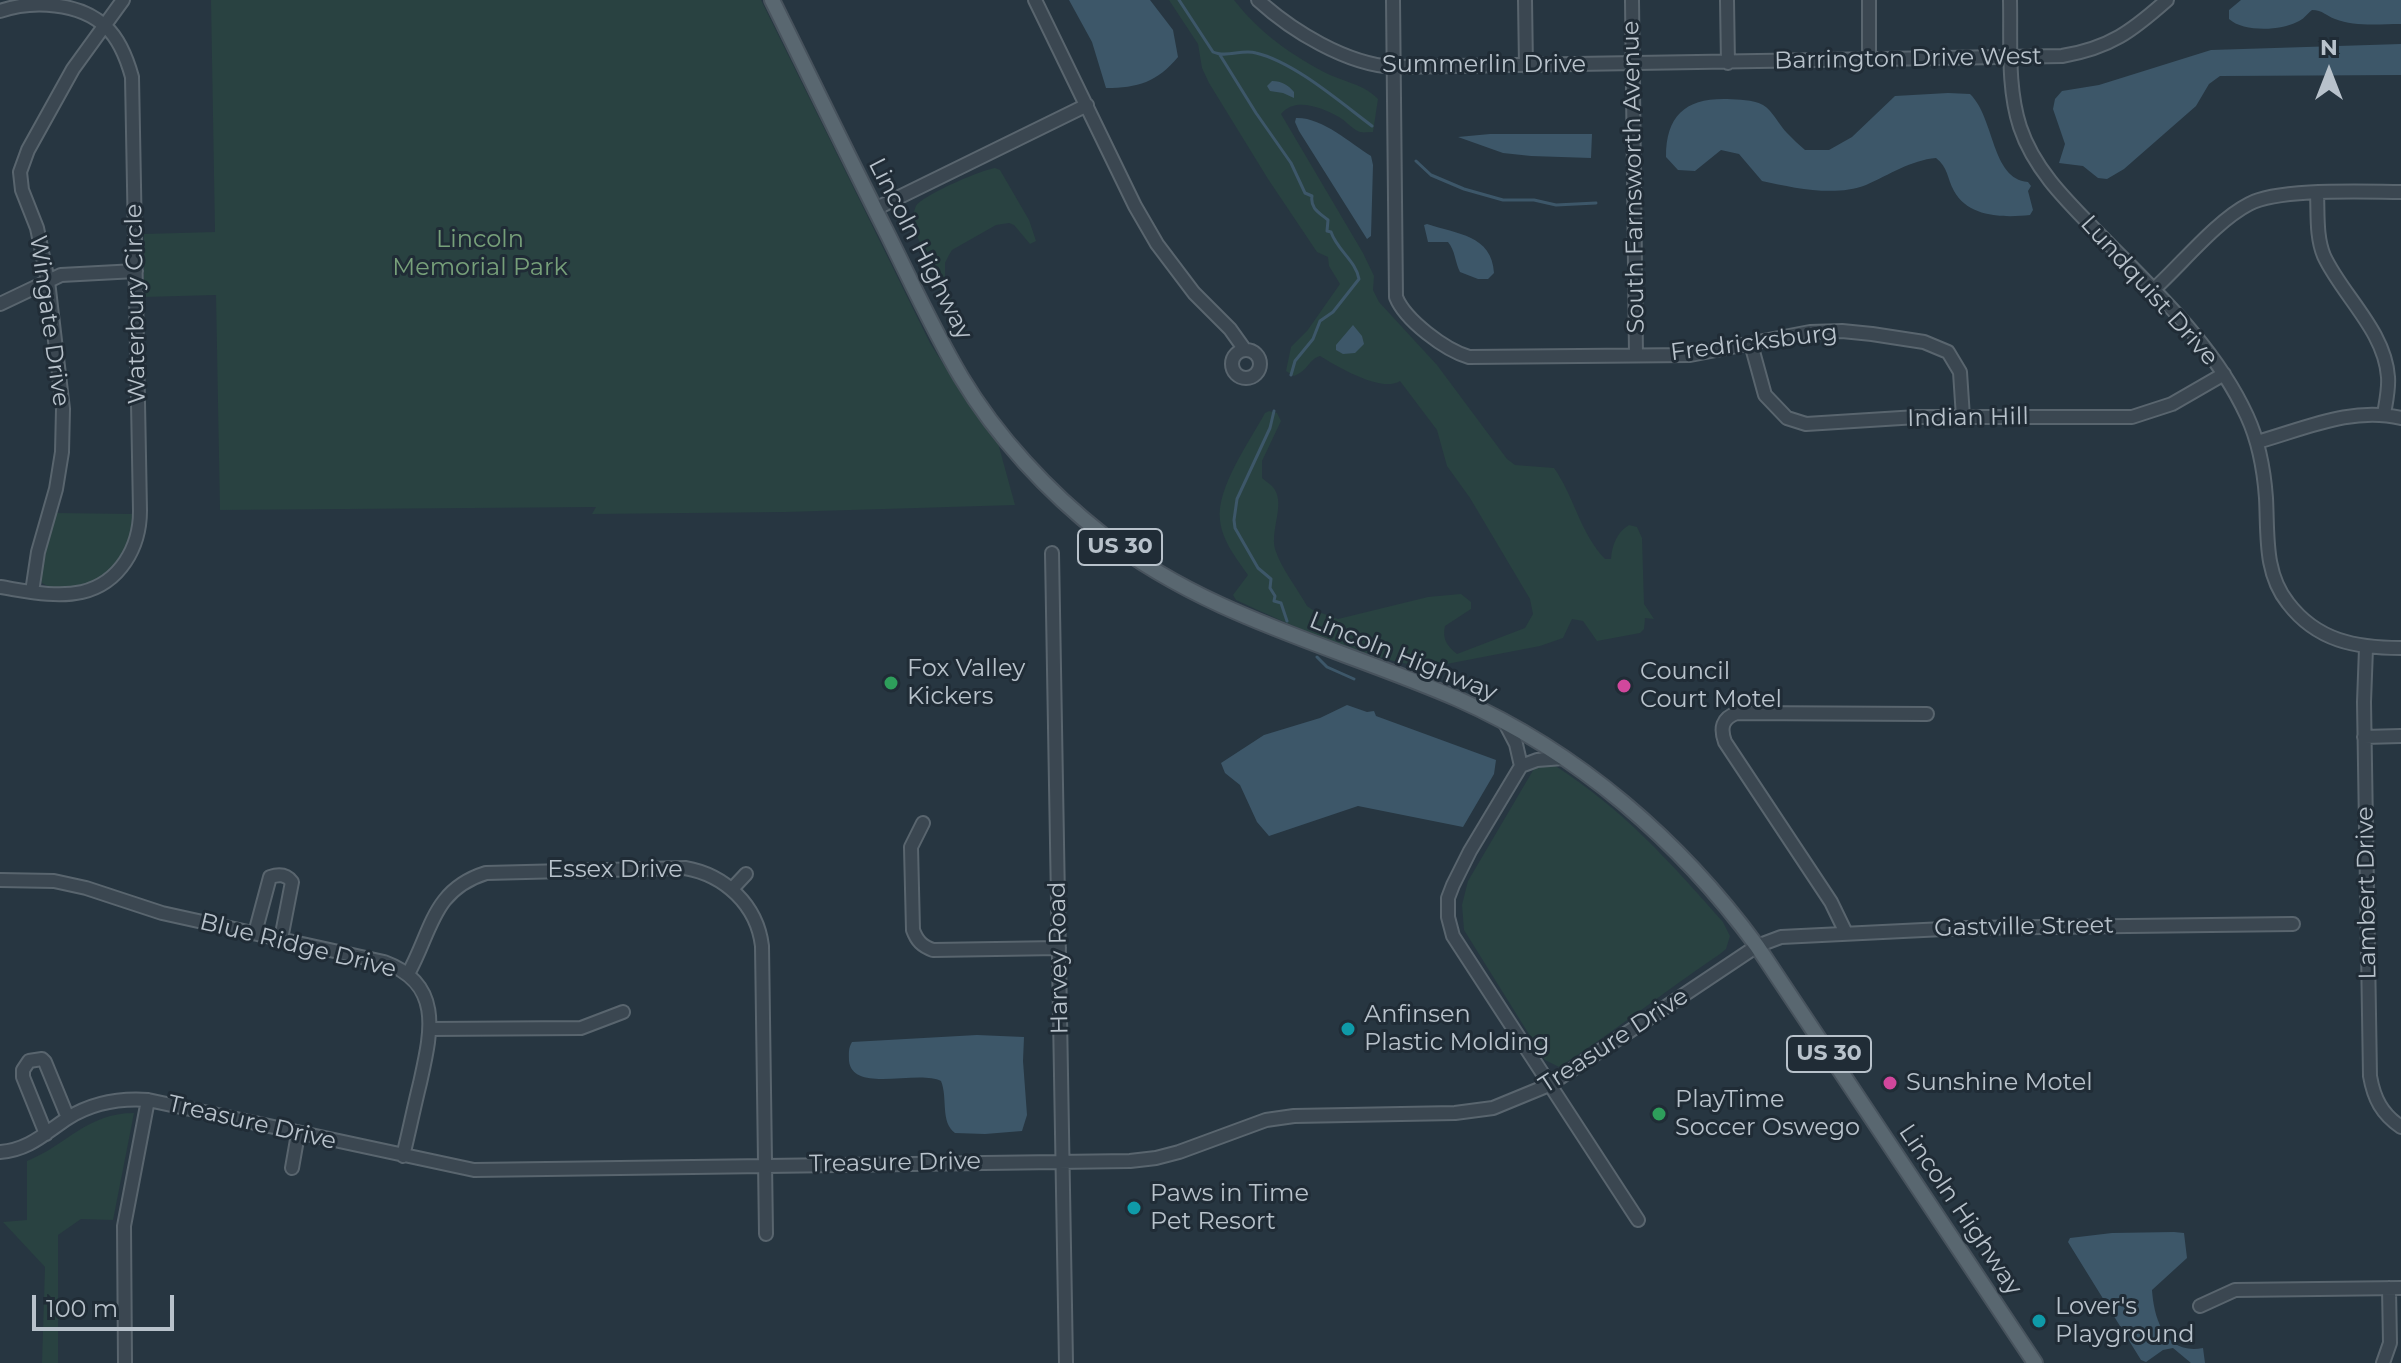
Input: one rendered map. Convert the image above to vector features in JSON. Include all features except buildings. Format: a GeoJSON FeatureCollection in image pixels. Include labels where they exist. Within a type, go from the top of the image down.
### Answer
{"type":"FeatureCollection","features":[{"type":"Feature","properties":{"kind":"main road","name":"Lincoln Highway"},"geometry":{"type":"LineString","coordinates":[[772,0],[962,379],[1009,443],[1079,515],[1156,572],[1230,611],[1430,687],[1505,723],[1563,758],[1661,834],[1711,886],[1757,946],[2035,1363]]}},
{"type":"Feature","properties":{"kind":"street","name":"Wingate Drive"},"geometry":{"type":"LineString","coordinates":[[32,592],[38,552],[56,489],[62,452],[62,394],[48,281],[37,228],[22,190],[20,172],[28,150],[73,69],[123,0]]}},
{"type":"Feature","properties":{"kind":"street"},"geometry":{"type":"LineString","coordinates":[[1035,0],[1135,206],[1157,244],[1194,293],[1230,329],[1245,350]]}},
{"type":"Feature","properties":{"kind":"street","name":"Summerlin Drive"},"geometry":{"type":"LineString","coordinates":[[1258,0],[1289,25],[1354,60],[1393,67],[1633,64]]}},
{"type":"Feature","properties":{"kind":"street"},"geometry":{"type":"LineString","coordinates":[[1393,0],[1393,67]]}},
{"type":"Feature","properties":{"kind":"street"},"geometry":{"type":"LineString","coordinates":[[1525,0],[1526,66]]}},
{"type":"Feature","properties":{"kind":"street","name":"South Farnsworth Avenue"},"geometry":{"type":"LineString","coordinates":[[1632,0],[1636,355]]}},
{"type":"Feature","properties":{"kind":"street"},"geometry":{"type":"LineString","coordinates":[[1727,0],[1728,63]]}},
{"type":"Feature","properties":{"kind":"street"},"geometry":{"type":"LineString","coordinates":[[1869,0],[1869,60]]}},
{"type":"Feature","properties":{"kind":"street","name":"Lundquist Drive"},"geometry":{"type":"LineString","coordinates":[[2010,0],[2013,96],[2029,148],[2042,172],[2196,335],[2224,374],[2247,415],[2257,442],[2263,467],[2268,556],[2282,595],[2297,614],[2318,632],[2342,643],[2366,648],[2401,648]]}},
{"type":"Feature","properties":{"kind":"street","name":"Barrington Drive West"},"geometry":{"type":"LineString","coordinates":[[1633,64],[2062,56],[2105,46],[2134,30],[2167,0]]}},
{"type":"Feature","properties":{"kind":"street"},"geometry":{"type":"LineString","coordinates":[[0,11],[30,2],[56,3],[78,10],[106,27]]}},
{"type":"Feature","properties":{"kind":"street","name":"Waterbury Circle"},"geometry":{"type":"LineString","coordinates":[[0,587],[32,592],[83,592],[106,582],[122,568],[133,550],[139,531],[132,77],[122,48],[106,27]]}},
{"type":"Feature","properties":{"kind":"street","name":"Fredricksburg"},"geometry":{"type":"LineString","coordinates":[[1393,67],[1396,297],[1406,315],[1454,350],[1469,357],[1690,355],[1827,331],[1908,339],[1935,345],[1948,352],[1957,364],[1962,383],[1963,417]]}},
{"type":"Feature","properties":{"kind":"street"},"geometry":{"type":"LineString","coordinates":[[875,209],[1087,105]]}},
{"type":"Feature","properties":{"kind":"street"},"geometry":{"type":"LineString","coordinates":[[2153,290],[2230,216],[2248,204],[2278,195],[2401,192]]}},
{"type":"Feature","properties":{"kind":"street"},"geometry":{"type":"LineString","coordinates":[[2317,194],[2323,254],[2368,323],[2386,365],[2388,382],[2384,414]]}},
{"type":"Feature","properties":{"kind":"street"},"geometry":{"type":"LineString","coordinates":[[0,304],[48,281],[75,273],[136,271]]}},
{"type":"Feature","properties":{"kind":"street","name":"Indian Hill"},"geometry":{"type":"LineString","coordinates":[[1751,344],[1765,395],[1776,409],[1797,422],[1816,425],[1917,417],[2132,417],[2172,404],[2224,374]]}},
{"type":"Feature","properties":{"kind":"street"},"geometry":{"type":"LineString","coordinates":[[2257,442],[2353,415],[2384,414],[2401,418]]}},
{"type":"Feature","properties":{"kind":"street","name":"Harvey Road"},"geometry":{"type":"LineString","coordinates":[[1052,553],[1066,1363]]}},
{"type":"Feature","properties":{"kind":"street","name":"Lambert Drive"},"geometry":{"type":"LineString","coordinates":[[2366,648],[2364,737],[2370,1076],[2378,1104],[2401,1127]]}},
{"type":"Feature","properties":{"kind":"street"},"geometry":{"type":"LineString","coordinates":[[1846,933],[1831,902],[1725,742],[1722,726],[1725,719],[1737,713],[1927,714]]}},
{"type":"Feature","properties":{"kind":"street"},"geometry":{"type":"LineString","coordinates":[[1505,723],[1519,752],[1521,766],[1458,874],[1448,898],[1448,917],[1453,936],[1638,1220]]}},
{"type":"Feature","properties":{"kind":"street"},"geometry":{"type":"LineString","coordinates":[[2364,737],[2401,736]]}},
{"type":"Feature","properties":{"kind":"street"},"geometry":{"type":"LineString","coordinates":[[1521,766],[1537,760],[1563,758]]}},
{"type":"Feature","properties":{"kind":"street"},"geometry":{"type":"LineString","coordinates":[[923,823],[911,847],[913,930],[924,947],[933,950],[1059,948]]}},
{"type":"Feature","properties":{"kind":"street","name":"Essex Drive"},"geometry":{"type":"LineString","coordinates":[[408,974],[440,904],[457,886],[486,873],[685,868],[708,875],[732,889],[754,917],[761,939],[766,1234]]}},
{"type":"Feature","properties":{"kind":"street"},"geometry":{"type":"LineString","coordinates":[[255,933],[266,886],[270,877],[279,874],[292,882],[281,939]]}},
{"type":"Feature","properties":{"kind":"street"},"geometry":{"type":"LineString","coordinates":[[732,889],[746,874]]}},
{"type":"Feature","properties":{"kind":"street","name":"Blue Ridge Drive"},"geometry":{"type":"LineString","coordinates":[[0,880],[54,881],[86,888],[162,913],[384,962],[408,974],[417,982],[427,1002],[430,1029],[403,1156]]}},
{"type":"Feature","properties":{"kind":"street","name":"Gastville Street"},"geometry":{"type":"LineString","coordinates":[[1757,946],[1781,937],[1846,933],[2058,926],[2293,924]]}},
{"type":"Feature","properties":{"kind":"street","name":"Treasure Drive"},"geometry":{"type":"LineString","coordinates":[[0,1152],[18,1149],[68,1118],[101,1103],[121,1099],[148,1100],[457,1168],[482,1170],[1156,1158],[1266,1120],[1294,1116],[1455,1113],[1493,1108],[1549,1085],[1757,946]]}},
{"type":"Feature","properties":{"kind":"street"},"geometry":{"type":"LineString","coordinates":[[430,1029],[581,1028],[623,1012]]}},
{"type":"Feature","properties":{"kind":"street"},"geometry":{"type":"LineString","coordinates":[[46,1134],[23,1077],[23,1070],[29,1061],[42,1059],[45,1062],[68,1118]]}},
{"type":"Feature","properties":{"kind":"street"},"geometry":{"type":"LineString","coordinates":[[125,1363],[124,1226],[148,1100]]}},
{"type":"Feature","properties":{"kind":"street"},"geometry":{"type":"LineString","coordinates":[[292,1168],[298,1134]]}},
{"type":"Feature","properties":{"kind":"street"},"geometry":{"type":"LineString","coordinates":[[2200,1306],[2235,1290],[2395,1288],[2390,1337],[2383,1363]]}},
{"type":"Feature","properties":{"kind":"green space","name":"Lincoln Memorial Park"},"geometry":{"type":"Polygon","coordinates":[[[211,0],[761,0],[930,343],[998,443],[1015,505],[592,514],[596,507],[220,510],[216,295],[144,297],[144,234],[215,232],[211,0]]]}},
{"type":"Feature","properties":{"kind":"green space"},"geometry":{"type":"Polygon","coordinates":[[[1169,0],[1234,0],[1254,23],[1289,51],[1328,74],[1367,90],[1378,99],[1373,132],[1360,132],[1342,119],[1309,105],[1294,106],[1281,114],[1363,253],[1374,276],[1373,290],[1379,302],[1437,365],[1507,459],[1515,465],[1554,468],[1589,538],[1605,559],[1611,559],[1621,531],[1629,525],[1637,527],[1642,538],[1644,604],[1654,619],[1645,618],[1644,629],[1640,633],[1597,641],[1583,621],[1572,619],[1563,638],[1540,646],[1431,667],[1358,651],[1236,600],[1233,595],[1248,575],[1224,535],[1220,507],[1235,465],[1269,411],[1277,413],[1281,421],[1262,461],[1262,478],[1272,486],[1278,500],[1275,549],[1307,606],[1338,619],[1428,597],[1461,594],[1471,602],[1471,609],[1445,626],[1444,631],[1446,642],[1457,654],[1525,628],[1533,614],[1530,599],[1470,498],[1447,466],[1437,430],[1400,381],[1382,384],[1372,381],[1320,356],[1294,376],[1286,371],[1291,347],[1307,331],[1340,284],[1329,266],[1328,257],[1317,252],[1209,83],[1202,68],[1198,44],[1169,0]]]}},
{"type":"Feature","properties":{"kind":"green space"},"geometry":{"type":"Polygon","coordinates":[[[995,168],[1000,170],[1029,220],[1036,241],[1030,244],[1009,223],[996,225],[952,250],[945,263],[945,286],[968,334],[960,337],[915,231],[914,212],[916,206],[929,196],[995,168]]]}},
{"type":"Feature","properties":{"kind":"green space"},"geometry":{"type":"Polygon","coordinates":[[[55,513],[132,514],[128,542],[118,561],[88,584],[65,589],[42,583],[40,576],[55,513]]]}},
{"type":"Feature","properties":{"kind":"green space"},"geometry":{"type":"Polygon","coordinates":[[[1554,765],[1624,818],[1684,878],[1723,922],[1730,936],[1726,949],[1720,954],[1559,1067],[1545,1060],[1464,930],[1462,905],[1468,881],[1535,767],[1554,765]]]}},
{"type":"Feature","properties":{"kind":"green space"},"geometry":{"type":"Polygon","coordinates":[[[134,1113],[113,1220],[81,1219],[58,1235],[58,1363],[42,1363],[45,1267],[3,1222],[27,1220],[27,1161],[103,1118],[134,1113]]]}},
{"type":"Feature","properties":{"kind":"water"},"geometry":{"type":"Polygon","coordinates":[[[1069,0],[1150,0],[1173,30],[1178,57],[1146,82],[1106,88],[1092,42],[1069,0]]]}},
{"type":"Feature","properties":{"kind":"water"},"geometry":{"type":"Polygon","coordinates":[[[2241,0],[2401,0],[2401,24],[2351,23],[2312,10],[2290,25],[2252,28],[2229,19],[2229,10],[2241,0]]]}},
{"type":"Feature","properties":{"kind":"water"},"geometry":{"type":"Polygon","coordinates":[[[2401,44],[2401,75],[2220,76],[2209,84],[2196,106],[2124,169],[2107,179],[2098,178],[2083,166],[2059,163],[2065,144],[2053,109],[2055,99],[2062,91],[2099,85],[2211,50],[2401,44]]]}},
{"type":"Feature","properties":{"kind":"water"},"geometry":{"type":"Polygon","coordinates":[[[1272,81],[1287,85],[1294,92],[1294,98],[1270,91],[1267,86],[1272,81]]]}},
{"type":"Feature","properties":{"kind":"water"},"geometry":{"type":"Polygon","coordinates":[[[1970,94],[1978,105],[2007,170],[2031,186],[2028,191],[2033,210],[2030,215],[1998,216],[1968,206],[1954,191],[1945,169],[1936,158],[1909,165],[1854,189],[1828,191],[1762,181],[1739,154],[1721,150],[1695,171],[1678,170],[1666,157],[1674,120],[1690,106],[1713,99],[1759,103],[1805,150],[1829,150],[1852,137],[1895,96],[1970,94]]]}},
{"type":"Feature","properties":{"kind":"water"},"geometry":{"type":"Polygon","coordinates":[[[1296,118],[1326,126],[1371,156],[1371,236],[1367,239],[1299,131],[1296,118]]]}},
{"type":"Feature","properties":{"kind":"water"},"geometry":{"type":"Polygon","coordinates":[[[1592,134],[1591,158],[1503,153],[1458,137],[1592,134]]]}},
{"type":"Feature","properties":{"kind":"water"},"geometry":{"type":"Polygon","coordinates":[[[1424,225],[1480,243],[1492,260],[1494,273],[1488,279],[1478,279],[1460,272],[1448,242],[1428,242],[1424,225]]]}},
{"type":"Feature","properties":{"kind":"water"},"geometry":{"type":"Polygon","coordinates":[[[1353,325],[1364,344],[1355,353],[1343,354],[1336,350],[1336,345],[1353,325]]]}},
{"type":"Feature","properties":{"kind":"water"},"geometry":{"type":"Polygon","coordinates":[[[1347,705],[1367,712],[1374,711],[1376,716],[1496,760],[1494,774],[1463,827],[1358,806],[1269,836],[1257,822],[1240,785],[1225,773],[1221,763],[1264,735],[1320,718],[1347,705]]]}},
{"type":"Feature","properties":{"kind":"water"},"geometry":{"type":"Polygon","coordinates":[[[977,1035],[1024,1037],[1027,1115],[1022,1131],[955,1133],[947,1123],[941,1081],[917,1077],[874,1079],[853,1071],[849,1061],[852,1042],[977,1035]]]}},
{"type":"Feature","properties":{"kind":"water"},"geometry":{"type":"Polygon","coordinates":[[[2112,1233],[2184,1233],[2187,1258],[2152,1290],[2155,1312],[2164,1332],[2179,1346],[2203,1348],[2205,1363],[2191,1363],[2173,1348],[2163,1350],[2146,1362],[2141,1360],[2068,1242],[2070,1238],[2112,1233]]]}},
{"type":"Feature","properties":{"kind":"waterway"},"geometry":{"type":"LineString","coordinates":[[1179,0],[1213,52],[1251,52],[1271,58],[1316,84],[1372,126]]}},
{"type":"Feature","properties":{"kind":"waterway"},"geometry":{"type":"LineString","coordinates":[[1220,55],[1291,163],[1305,193],[1312,196],[1314,207],[1328,220],[1327,231],[1331,232],[1359,279],[1333,312],[1320,321],[1313,339],[1295,361],[1291,375]]}},
{"type":"Feature","properties":{"kind":"waterway"},"geometry":{"type":"LineString","coordinates":[[1416,161],[1431,175],[1464,189],[1503,200],[1534,200],[1556,205],[1596,203]]}},
{"type":"Feature","properties":{"kind":"waterway"},"geometry":{"type":"LineString","coordinates":[[1274,411],[1270,428],[1237,499],[1234,520],[1235,528],[1258,568],[1271,579],[1274,601],[1281,603],[1287,621]]}},
{"type":"Feature","properties":{"kind":"waterway"},"geometry":{"type":"LineString","coordinates":[[1317,657],[1327,667],[1354,679]]}},
{"type":"Feature","properties":{"kind":"place","name":"Fox Valley Kickers"},"geometry":{"type":"Point","coordinates":[891,683]}},
{"type":"Feature","properties":{"kind":"place","name":"Council Court Motel"},"geometry":{"type":"Point","coordinates":[1624,686]}},
{"type":"Feature","properties":{"kind":"place","name":"Anfinsen Plastic Molding"},"geometry":{"type":"Point","coordinates":[1348,1029]}},
{"type":"Feature","properties":{"kind":"place","name":"Sunshine Motel"},"geometry":{"type":"Point","coordinates":[1890,1083]}},
{"type":"Feature","properties":{"kind":"place","name":"PlayTime Soccer Oswego"},"geometry":{"type":"Point","coordinates":[1659,1114]}},
{"type":"Feature","properties":{"kind":"place","name":"Paws in Time Pet Resort"},"geometry":{"type":"Point","coordinates":[1134,1208]}},
{"type":"Feature","properties":{"kind":"place","name":"Lover's Playground"},"geometry":{"type":"Point","coordinates":[2039,1321]}}]}
